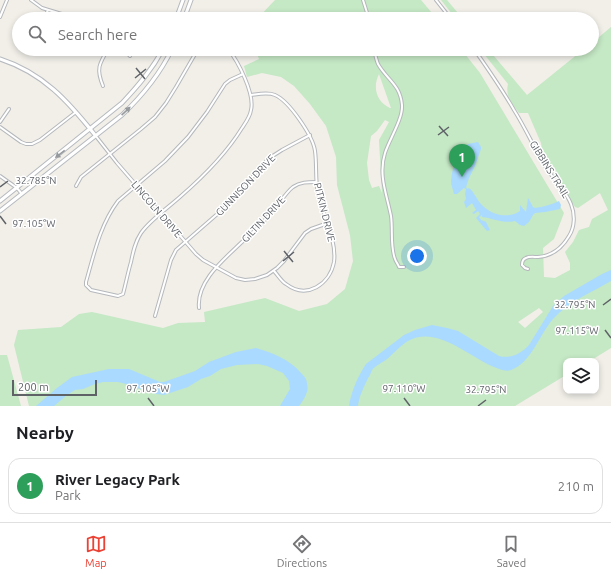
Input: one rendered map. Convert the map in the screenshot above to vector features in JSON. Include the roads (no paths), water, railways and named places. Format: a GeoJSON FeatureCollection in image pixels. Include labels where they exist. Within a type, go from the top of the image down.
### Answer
{"type":"FeatureCollection","features":[{"type":"Feature","properties":{"kind":"main road"},"geometry":{"type":"LineString","coordinates":[[179,12],[183,0]]}},
{"type":"Feature","properties":{"kind":"main road"},"geometry":{"type":"LineString","coordinates":[[187,12],[191,0]]}},
{"type":"Feature","properties":{"kind":"main road"},"geometry":{"type":"LineString","coordinates":[[0,201],[122,103],[138,87],[159,56]]}},
{"type":"Feature","properties":{"kind":"main road"},"geometry":{"type":"LineString","coordinates":[[0,211],[122,115],[139,98],[154,79],[168,56]]}},
{"type":"Feature","properties":{"kind":"main road","name":"LINCOLN DRIVE"},"geometry":{"type":"LineString","coordinates":[[0,59],[22,68],[46,83],[76,112],[95,135]]}},
{"type":"Feature","properties":{"kind":"street"},"geometry":{"type":"LineString","coordinates":[[0,17],[7,0]]}},
{"type":"Feature","properties":{"kind":"street"},"geometry":{"type":"LineString","coordinates":[[31,0],[42,8],[54,12]]}},
{"type":"Feature","properties":{"kind":"street"},"geometry":{"type":"LineString","coordinates":[[363,0],[367,12]]}},
{"type":"Feature","properties":{"kind":"street"},"geometry":{"type":"LineString","coordinates":[[436,0],[445,12]]}},
{"type":"Feature","properties":{"kind":"street"},"geometry":{"type":"LineString","coordinates":[[103,86],[99,74],[99,68],[104,56]]}},
{"type":"Feature","properties":{"kind":"street"},"geometry":{"type":"LineString","coordinates":[[76,186],[82,177],[155,116],[180,82],[194,56]]}},
{"type":"Feature","properties":{"kind":"street"},"geometry":{"type":"LineString","coordinates":[[234,56],[243,74],[251,95],[252,106],[249,117],[238,135],[206,172],[145,228],[137,240],[123,294],[118,296],[91,290],[86,285],[86,282],[101,230],[107,216],[118,201],[165,160],[188,137],[203,118],[225,84],[243,74]]}},
{"type":"Feature","properties":{"kind":"street"},"geometry":{"type":"LineString","coordinates":[[376,56],[378,63],[397,87],[401,96],[402,108],[398,123],[384,154],[383,181],[391,216],[394,258],[400,267],[404,267]]}},
{"type":"Feature","properties":{"kind":"street","name":"GIBBINS TRAIL"},"geometry":{"type":"LineString","coordinates":[[479,56],[514,110],[546,168],[572,204],[574,217],[571,234],[562,246],[549,255],[527,257],[524,259],[522,261],[522,265],[528,269]]}},
{"type":"Feature","properties":{"kind":"street","name":"PITKIN DRIVE"},"geometry":{"type":"LineString","coordinates":[[251,95],[266,94],[277,96],[283,100],[290,107],[310,135],[315,150],[316,182],[322,210],[331,230],[333,245],[334,262],[330,273],[326,280],[313,289],[295,289],[286,284],[274,271]]}},
{"type":"Feature","properties":{"kind":"street"},"geometry":{"type":"LineString","coordinates":[[0,122],[9,109]]}},
{"type":"Feature","properties":{"kind":"street"},"geometry":{"type":"LineString","coordinates":[[0,127],[21,142],[32,144],[40,140],[76,112]]}},
{"type":"Feature","properties":{"kind":"street","name":"LINCOLN DRIVE"},"geometry":{"type":"LineString","coordinates":[[95,135],[136,186],[196,254],[216,268],[236,278],[251,280],[263,277],[274,271],[284,261],[305,233],[311,229],[328,223]]}},
{"type":"Feature","properties":{"kind":"street","name":"GUNNISON DRIVE"},"geometry":{"type":"LineString","coordinates":[[155,316],[171,260],[176,250],[230,203],[268,159],[310,135]]}},
{"type":"Feature","properties":{"kind":"street"},"geometry":{"type":"LineString","coordinates":[[0,176],[17,188],[22,194]]}},
{"type":"Feature","properties":{"kind":"street","name":"GILTIN DRIVE"},"geometry":{"type":"LineString","coordinates":[[199,308],[198,302],[200,293],[208,277],[216,268],[254,232],[292,188],[302,182],[316,182]]}},
{"type":"Feature","properties":{"kind":"water"},"geometry":{"type":"Polygon","coordinates":[[[478,142],[481,149],[466,187],[474,193],[484,207],[493,213],[510,215],[520,211],[520,205],[526,212],[528,198],[535,208],[559,201],[561,205],[560,209],[535,213],[529,222],[524,226],[515,221],[502,221],[482,217],[482,215],[479,217],[481,220],[486,222],[490,230],[487,231],[476,218],[480,214],[478,211],[474,214],[472,213],[476,210],[472,203],[466,208],[464,202],[466,199],[466,189],[464,188],[457,194],[454,194],[451,183],[453,167],[459,153],[467,145],[478,142]]]}},
{"type":"Feature","properties":{"kind":"water"},"geometry":{"type":"Polygon","coordinates":[[[611,270],[611,281],[573,302],[559,313],[548,325],[530,355],[511,370],[509,371],[494,367],[441,339],[419,337],[406,342],[373,369],[359,399],[358,406],[349,406],[355,384],[366,364],[404,335],[432,325],[458,331],[499,356],[507,357],[515,355],[529,345],[553,306],[564,296],[611,270]]]}},
{"type":"Feature","properties":{"kind":"water"},"geometry":{"type":"Polygon","coordinates":[[[256,348],[275,354],[286,360],[304,376],[307,382],[307,393],[299,406],[280,406],[290,389],[289,381],[283,373],[258,364],[237,365],[221,369],[188,387],[164,395],[147,392],[143,389],[118,382],[103,382],[83,389],[75,390],[54,406],[36,406],[72,377],[109,369],[129,369],[160,382],[164,382],[195,371],[209,362],[236,352],[256,348]]]}},
{"type":"Feature","properties":{"kind":"place","name":"River Legacy Park"},"geometry":{"type":"Point","coordinates":[462,177]}}]}
